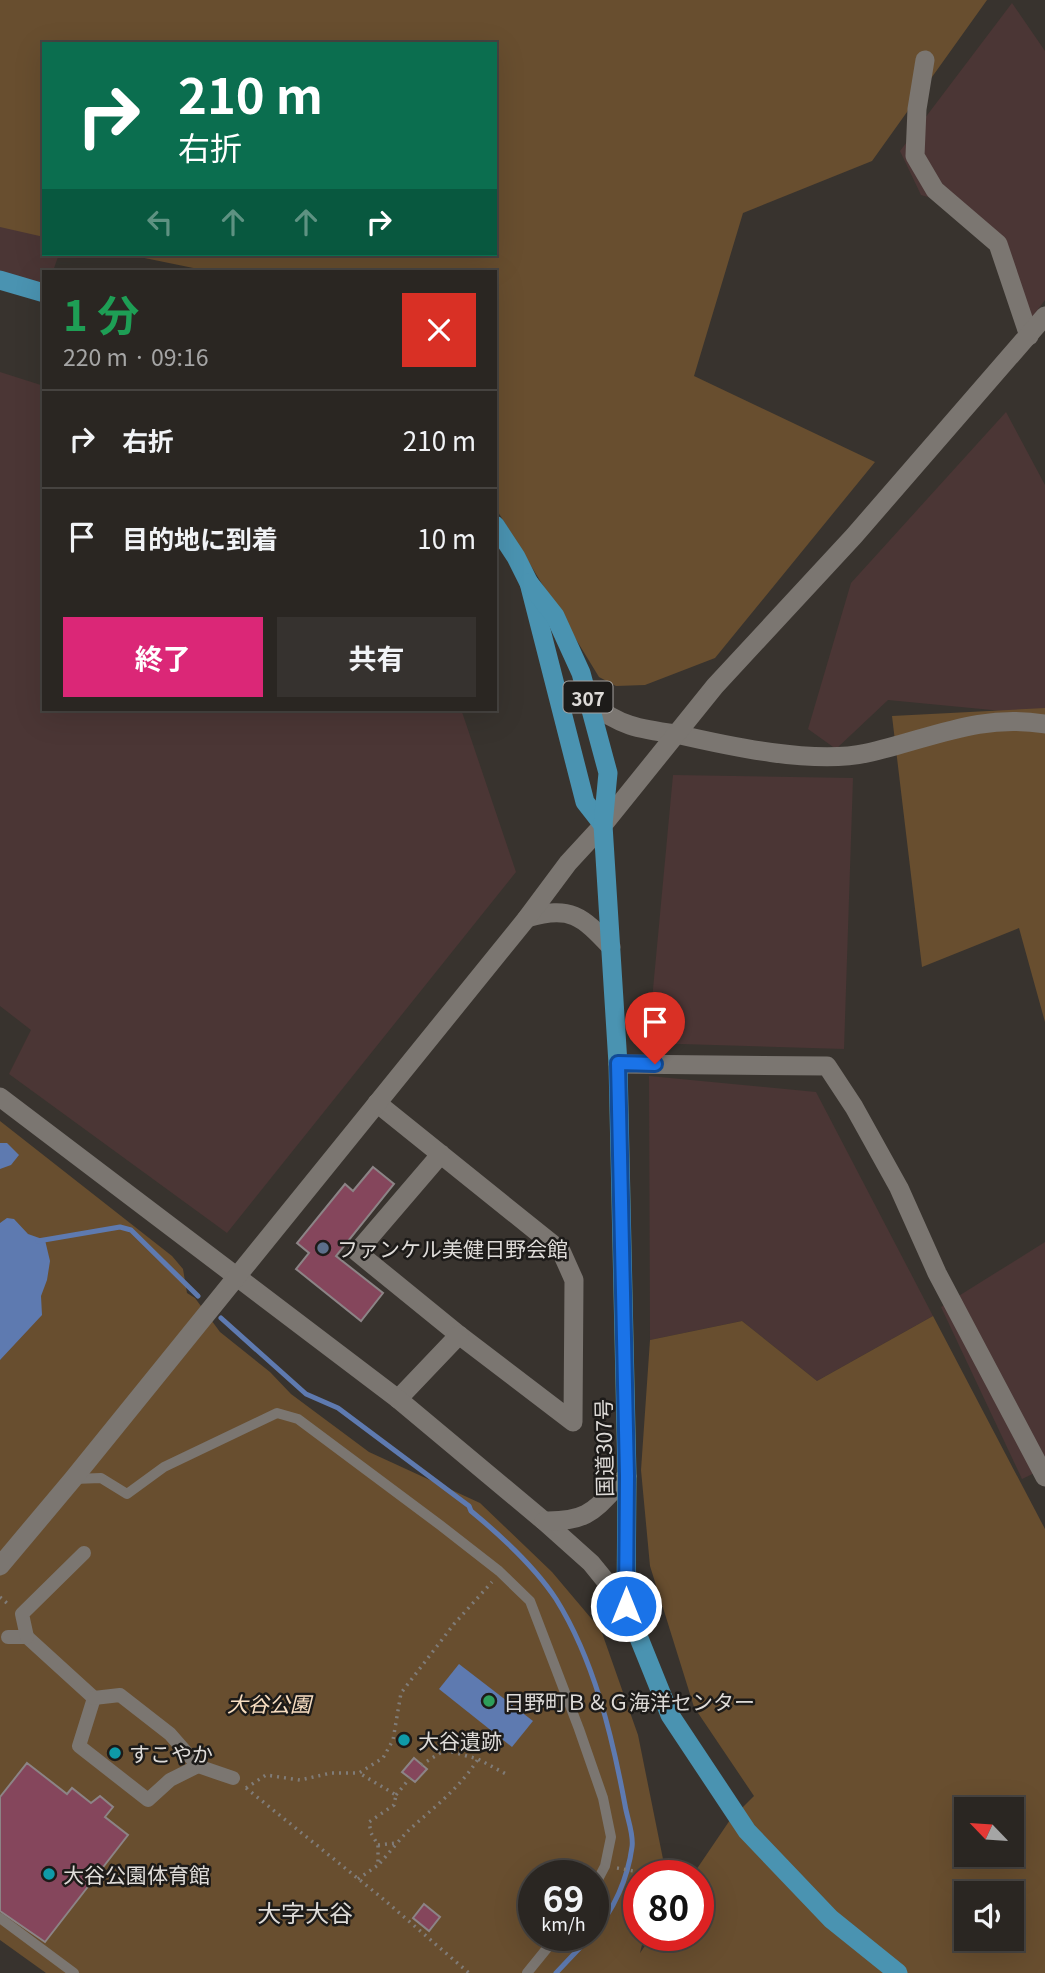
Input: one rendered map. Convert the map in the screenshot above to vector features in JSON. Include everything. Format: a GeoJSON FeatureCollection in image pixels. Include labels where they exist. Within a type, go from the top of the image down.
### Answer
{"type":"FeatureCollection","features":[{"type":"Feature","properties":{"kind":"highway"},"geometry":{"type":"LineString","coordinates":[[0,280],[42,292]]}},
{"type":"Feature","properties":{"kind":"highway","name":"国道307号"},"geometry":{"type":"LineString","coordinates":[[497,528],[529,583],[555,616],[581,673],[608,773],[603,825],[618,1063],[627,1476],[626,1606],[670,1715],[747,1831],[831,1919],[898,1973]]}},
{"type":"Feature","properties":{"kind":"highway","name":"国道307号"},"geometry":{"type":"LineString","coordinates":[[529,583],[586,802],[603,825]]}},
{"type":"Feature","properties":{"kind":"street"},"geometry":{"type":"LineString","coordinates":[[925,60],[917,109],[915,156],[935,190],[998,244],[1029,336]]}},
{"type":"Feature","properties":{"kind":"street"},"geometry":{"type":"LineString","coordinates":[[0,1566],[527,918],[568,863],[603,825],[715,686],[854,536],[1045,316]]}},
{"type":"Feature","properties":{"kind":"street"},"geometry":{"type":"LineString","coordinates":[[589,702],[610,718],[635,728],[749,750],[824,757],[865,754],[983,722],[1020,720],[1045,723]]}},
{"type":"Feature","properties":{"kind":"street"},"geometry":{"type":"LineString","coordinates":[[527,918],[561,912],[578,916],[611,947]]}},
{"type":"Feature","properties":{"kind":"street"},"geometry":{"type":"LineString","coordinates":[[618,1063],[827,1066],[854,1107],[899,1188],[937,1273],[1045,1477]]}},
{"type":"Feature","properties":{"kind":"street"},"geometry":{"type":"LineString","coordinates":[[0,1097],[398,1399],[591,1563],[626,1606]]}},
{"type":"Feature","properties":{"kind":"street"},"geometry":{"type":"LineString","coordinates":[[377,1103],[441,1154],[561,1251],[574,1280],[573,1422],[459,1335],[357,1252],[441,1154]]}},
{"type":"Feature","properties":{"kind":"street"},"geometry":{"type":"LineString","coordinates":[[398,1399],[459,1335]]}},
{"type":"Feature","properties":{"kind":"street"},"geometry":{"type":"LineString","coordinates":[[544,1521],[569,1521],[589,1515],[627,1476]]}},
{"type":"Feature","properties":{"kind":"street"},"geometry":{"type":"LineString","coordinates":[[84,1553],[22,1614],[27,1637],[94,1699]]}},
{"type":"Feature","properties":{"kind":"street"},"geometry":{"type":"LineString","coordinates":[[8,1637],[27,1637]]}},
{"type":"Feature","properties":{"kind":"street"},"geometry":{"type":"LineString","coordinates":[[94,1699],[120,1695],[170,1734],[198,1766],[233,1778]]}},
{"type":"Feature","properties":{"kind":"street"},"geometry":{"type":"LineString","coordinates":[[94,1699],[79,1746],[148,1800],[170,1780],[198,1766]]}},
{"type":"Feature","properties":{"kind":"lane"},"geometry":{"type":"LineString","coordinates":[[73,1479],[101,1478],[127,1494],[164,1467],[277,1413],[298,1419],[440,1525],[502,1574],[530,1601],[603,1798],[611,1837],[606,1860]]}},
{"type":"Feature","properties":{"kind":"lane"},"geometry":{"type":"LineString","coordinates":[[0,1918],[74,1973]]}},
{"type":"Feature","properties":{"kind":"lane"},"geometry":{"type":"LineString","coordinates":[[527,1973],[545,1951]]}},
{"type":"Feature","properties":{"kind":"path"},"geometry":{"type":"LineString","coordinates":[[359,1773],[383,1758],[393,1740],[401,1693],[454,1624],[486,1587],[502,1574]]}},
{"type":"Feature","properties":{"kind":"path"},"geometry":{"type":"LineString","coordinates":[[421,1765],[445,1750],[478,1759],[506,1774]]}},
{"type":"Feature","properties":{"kind":"path"},"geometry":{"type":"LineString","coordinates":[[358,1879],[378,1864],[468,1774],[478,1759]]}},
{"type":"Feature","properties":{"kind":"path"},"geometry":{"type":"LineString","coordinates":[[246,1788],[266,1775],[300,1780],[331,1773],[359,1773],[396,1795]]}},
{"type":"Feature","properties":{"kind":"path"},"geometry":{"type":"LineString","coordinates":[[233,1778],[469,1973]]}},
{"type":"Feature","properties":{"kind":"path"},"geometry":{"type":"LineString","coordinates":[[378,1864],[378,1844],[371,1833],[369,1822],[394,1805],[396,1795],[410,1778]]}},
{"type":"Feature","properties":{"kind":"path"},"geometry":{"type":"LineString","coordinates":[[378,1844],[398,1843]]}},
{"type":"Feature","properties":{"kind":"shaded area"},"geometry":{"type":"Polygon","coordinates":[[[1012,3],[1045,51],[1045,300],[1019,335],[998,244],[953,204],[921,195],[900,151],[1012,3]]]}},
{"type":"Feature","properties":{"kind":"shaded area"},"geometry":{"type":"Polygon","coordinates":[[[0,138],[42,148],[42,256],[58,256],[53,270],[42,270],[42,285],[0,273],[0,138]]]}},
{"type":"Feature","properties":{"kind":"shaded area"},"geometry":{"type":"Polygon","coordinates":[[[0,372],[42,385],[42,711],[462,711],[516,872],[227,1233],[9,1074],[31,1030],[0,1006],[0,372]]]}},
{"type":"Feature","properties":{"kind":"shaded area"},"geometry":{"type":"Polygon","coordinates":[[[1006,412],[1045,485],[1045,715],[888,700],[836,749],[808,729],[851,583],[1006,412]]]}},
{"type":"Feature","properties":{"kind":"shaded area"},"geometry":{"type":"Polygon","coordinates":[[[673,775],[853,778],[844,1049],[648,1043],[673,775]]]}},
{"type":"Feature","properties":{"kind":"shaded area"},"geometry":{"type":"Polygon","coordinates":[[[649,1076],[816,1092],[933,1316],[817,1381],[742,1321],[650,1340],[649,1076]]]}},
{"type":"Feature","properties":{"kind":"shaded area"},"geometry":{"type":"Polygon","coordinates":[[[1045,1242],[1045,1468],[1022,1479],[941,1307],[1045,1242]]]}},
{"type":"Feature","properties":{"kind":"green space"},"geometry":{"type":"Polygon","coordinates":[[[0,0],[987,0],[872,161],[743,213],[694,376],[875,462],[715,658],[645,685],[616,686],[599,677],[497,510],[497,270],[203,270],[135,256],[497,256],[497,42],[42,42],[42,237],[0,227],[0,0]]]}},
{"type":"Feature","properties":{"kind":"green space"},"geometry":{"type":"Polygon","coordinates":[[[1045,708],[1045,1022],[1019,928],[922,967],[892,716],[1045,708]]]}},
{"type":"Feature","properties":{"kind":"green space","name":"大谷公園"},"geometry":{"type":"Polygon","coordinates":[[[0,1121],[172,1256],[183,1269],[187,1293],[195,1298],[220,1332],[270,1372],[291,1394],[369,1452],[480,1503],[552,1572],[601,1630],[638,1735],[663,1859],[623,1860],[623,1951],[714,1951],[714,1860],[703,1860],[730,1820],[754,1796],[694,1707],[650,1566],[641,1470],[650,1340],[742,1321],[817,1381],[933,1316],[1045,1529],[1045,1973],[46,1973],[0,1940],[0,1121]]]}},
{"type":"Feature","properties":{"kind":"water"},"geometry":{"type":"Polygon","coordinates":[[[0,1143],[7,1143],[19,1155],[11,1165],[0,1169],[0,1143]]]}},
{"type":"Feature","properties":{"kind":"water"},"geometry":{"type":"Polygon","coordinates":[[[7,1218],[14,1219],[28,1234],[45,1240],[50,1261],[41,1296],[42,1315],[0,1360],[0,1223],[7,1218]]]}},
{"type":"Feature","properties":{"kind":"water"},"geometry":{"type":"Polygon","coordinates":[[[459,1664],[533,1721],[512,1747],[439,1689],[459,1664]]]}},
{"type":"Feature","properties":{"kind":"building","name":"ファンケル美健日野会館"},"geometry":{"type":"Polygon","coordinates":[[[373,1167],[394,1184],[336,1256],[383,1293],[361,1321],[296,1269],[309,1253],[297,1243],[345,1184],[353,1191],[373,1167]]]}},
{"type":"Feature","properties":{"kind":"building"},"geometry":{"type":"Polygon","coordinates":[[[414,1758],[427,1769],[415,1782],[402,1772],[414,1758]]]}},
{"type":"Feature","properties":{"kind":"building","name":"大谷公園体育館"},"geometry":{"type":"Polygon","coordinates":[[[27,1763],[67,1794],[72,1788],[91,1803],[100,1796],[113,1807],[105,1817],[128,1835],[45,1942],[0,1911],[0,1797],[27,1763]]]}},
{"type":"Feature","properties":{"kind":"building"},"geometry":{"type":"Polygon","coordinates":[[[424,1904],[440,1917],[429,1931],[413,1918],[424,1904]]]}},
{"type":"Feature","properties":{"kind":"waterway"},"geometry":{"type":"LineString","coordinates":[[38,1241],[120,1227],[131,1230],[198,1296]]}},
{"type":"Feature","properties":{"kind":"waterway"},"geometry":{"type":"LineString","coordinates":[[221,1318],[306,1394],[338,1408],[469,1506],[471,1511],[528,1563],[556,1599],[581,1647],[600,1699],[632,1837],[630,1858],[623,1882],[609,1910]]}},
{"type":"Feature","properties":{"kind":"waterway"},"geometry":{"type":"LineString","coordinates":[[556,1973],[577,1951]]}},
{"type":"Feature","properties":{"kind":"place","name":"ファンケル美健日野会館"},"geometry":{"type":"Point","coordinates":[323,1248]}},
{"type":"Feature","properties":{"kind":"place","name":"日野町Ｂ＆Ｇ海洋センター"},"geometry":{"type":"Point","coordinates":[489,1701]}},
{"type":"Feature","properties":{"kind":"place","name":"大谷遺跡"},"geometry":{"type":"Point","coordinates":[404,1740]}},
{"type":"Feature","properties":{"kind":"place","name":"すこやか"},"geometry":{"type":"Point","coordinates":[115,1753]}},
{"type":"Feature","properties":{"kind":"place","name":"大谷公園体育館"},"geometry":{"type":"Point","coordinates":[49,1874]}},
{"type":"Feature","properties":{"kind":"district","name":"大字大谷"},"geometry":{"type":"Point","coordinates":[305,1911]}},
{"type":"Feature","properties":{"kind":"route"},"geometry":{"type":"LineString","coordinates":[[626,1606],[627,1476],[618,1063],[655,1064]]}}]}
